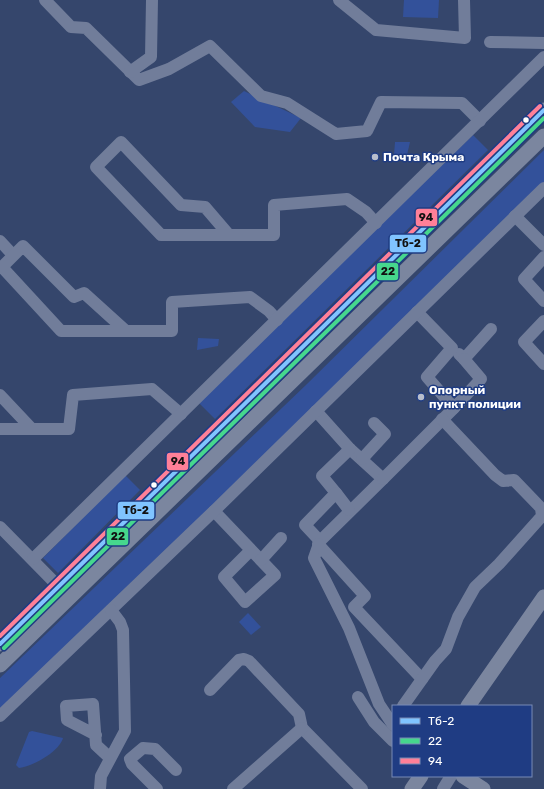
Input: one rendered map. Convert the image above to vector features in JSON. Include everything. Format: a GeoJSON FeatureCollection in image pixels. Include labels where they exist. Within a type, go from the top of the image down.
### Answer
{"type":"FeatureCollection","features":[{"type":"Feature","properties":{"kind":"main road"},"geometry":{"type":"LineString","coordinates":[[0,644],[544,110]]}},
{"type":"Feature","properties":{"kind":"main road"},"geometry":{"type":"LineString","coordinates":[[0,665],[544,136]]}},
{"type":"Feature","properties":{"kind":"main road"},"geometry":{"type":"LineString","coordinates":[[469,705],[544,597]]}},
{"type":"Feature","properties":{"kind":"main road"},"geometry":{"type":"LineString","coordinates":[[412,789],[419,777]]}},
{"type":"Feature","properties":{"kind":"main road"},"geometry":{"type":"LineString","coordinates":[[465,777],[483,789]]}},
{"type":"Feature","properties":{"kind":"street"},"geometry":{"type":"LineString","coordinates":[[45,0],[70,27],[86,28],[138,80],[169,69],[210,46],[261,96],[287,103],[336,134],[368,131],[381,102],[462,103],[480,121]]}},
{"type":"Feature","properties":{"kind":"street"},"geometry":{"type":"LineString","coordinates":[[151,57],[152,0]]}},
{"type":"Feature","properties":{"kind":"street"},"geometry":{"type":"LineString","coordinates":[[339,0],[376,30],[465,38],[464,0]]}},
{"type":"Feature","properties":{"kind":"street"},"geometry":{"type":"LineString","coordinates":[[490,42],[544,43]]}},
{"type":"Feature","properties":{"kind":"street"},"geometry":{"type":"LineString","coordinates":[[130,72],[151,57]]}},
{"type":"Feature","properties":{"kind":"street"},"geometry":{"type":"LineString","coordinates":[[151,57],[169,69]]}},
{"type":"Feature","properties":{"kind":"street"},"geometry":{"type":"LineString","coordinates":[[33,559],[278,320],[544,57]]}},
{"type":"Feature","properties":{"kind":"street"},"geometry":{"type":"LineString","coordinates":[[229,235],[205,207],[181,204],[121,142],[96,167],[161,235],[229,235],[274,235],[274,205],[347,199],[366,212],[376,223]]}},
{"type":"Feature","properties":{"kind":"street"},"geometry":{"type":"LineString","coordinates":[[0,716],[214,511],[544,188]]}},
{"type":"Feature","properties":{"kind":"street"},"geometry":{"type":"LineString","coordinates":[[515,216],[544,245]]}},
{"type":"Feature","properties":{"kind":"street"},"geometry":{"type":"LineString","coordinates":[[0,241],[14,255]]}},
{"type":"Feature","properties":{"kind":"street"},"geometry":{"type":"LineString","coordinates":[[126,331],[84,293],[74,297],[23,246],[2,267],[61,332],[172,331],[172,302],[250,296],[278,320]]}},
{"type":"Feature","properties":{"kind":"street"},"geometry":{"type":"LineString","coordinates":[[544,258],[524,279],[544,301]]}},
{"type":"Feature","properties":{"kind":"street"},"geometry":{"type":"LineString","coordinates":[[392,722],[379,704],[349,628],[314,558],[319,542],[332,528],[454,408],[481,379],[464,359],[417,312]]}},
{"type":"Feature","properties":{"kind":"street"},"geometry":{"type":"LineString","coordinates":[[544,321],[524,342],[544,364]]}},
{"type":"Feature","properties":{"kind":"street"},"geometry":{"type":"LineString","coordinates":[[464,359],[491,330]]}},
{"type":"Feature","properties":{"kind":"street"},"geometry":{"type":"LineString","coordinates":[[452,348],[427,377],[454,408]]}},
{"type":"Feature","properties":{"kind":"street"},"geometry":{"type":"LineString","coordinates":[[0,430],[69,429],[73,395],[152,389],[181,414]]}},
{"type":"Feature","properties":{"kind":"street"},"geometry":{"type":"LineString","coordinates":[[0,395],[32,429]]}},
{"type":"Feature","properties":{"kind":"street"},"geometry":{"type":"LineString","coordinates":[[316,411],[350,449],[383,479]]}},
{"type":"Feature","properties":{"kind":"street"},"geometry":{"type":"LineString","coordinates":[[404,705],[446,649],[458,617],[475,587],[499,564],[542,516],[540,508],[514,480],[503,481],[495,475],[442,419]]}},
{"type":"Feature","properties":{"kind":"street"},"geometry":{"type":"LineString","coordinates":[[362,459],[385,434],[374,423]]}},
{"type":"Feature","properties":{"kind":"street"},"geometry":{"type":"LineString","coordinates":[[349,510],[322,476],[350,449]]}},
{"type":"Feature","properties":{"kind":"street"},"geometry":{"type":"LineString","coordinates":[[336,493],[305,525],[365,596],[354,607],[422,679]]}},
{"type":"Feature","properties":{"kind":"street"},"geometry":{"type":"LineString","coordinates":[[214,511],[275,575],[245,602],[224,578],[251,550]]}},
{"type":"Feature","properties":{"kind":"street"},"geometry":{"type":"LineString","coordinates":[[319,512],[332,528]]}},
{"type":"Feature","properties":{"kind":"street"},"geometry":{"type":"LineString","coordinates":[[0,527],[59,587]]}},
{"type":"Feature","properties":{"kind":"street"},"geometry":{"type":"LineString","coordinates":[[261,560],[281,538]]}},
{"type":"Feature","properties":{"kind":"street"},"geometry":{"type":"LineString","coordinates":[[100,789],[101,776],[125,732],[123,630],[120,622],[110,610]]}},
{"type":"Feature","properties":{"kind":"street"},"geometry":{"type":"LineString","coordinates":[[210,690],[235,663],[244,659],[249,661],[299,714],[302,728],[362,789]]}},
{"type":"Feature","properties":{"kind":"street"},"geometry":{"type":"LineString","coordinates":[[358,697],[374,722],[392,740]]}},
{"type":"Feature","properties":{"kind":"street"},"geometry":{"type":"LineString","coordinates":[[233,789],[302,728]]}},
{"type":"Feature","properties":{"kind":"street"},"geometry":{"type":"LineString","coordinates":[[96,735],[96,745],[110,758]]}},
{"type":"Feature","properties":{"kind":"street"},"geometry":{"type":"LineString","coordinates":[[157,789],[132,764],[130,759],[143,748],[155,749],[176,770]]}},
{"type":"Feature","properties":{"kind":"street"},"geometry":{"type":"LineString","coordinates":[[443,789],[451,777]]}},
{"type":"Feature","properties":{"kind":"shaded area"},"geometry":{"type":"Polygon","coordinates":[[[404,0],[439,0],[438,18],[403,17],[404,0]]]}},
{"type":"Feature","properties":{"kind":"shaded area"},"geometry":{"type":"Polygon","coordinates":[[[244,91],[301,118],[290,132],[255,127],[231,102],[244,91]]]}},
{"type":"Feature","properties":{"kind":"shaded area"},"geometry":{"type":"Polygon","coordinates":[[[473,135],[488,150],[215,419],[198,402],[473,135]]]}},
{"type":"Feature","properties":{"kind":"shaded area"},"geometry":{"type":"Polygon","coordinates":[[[395,142],[410,142],[407,155],[394,155],[395,142]]]}},
{"type":"Feature","properties":{"kind":"shaded area"},"geometry":{"type":"Polygon","coordinates":[[[544,150],[544,182],[74,640],[0,709],[0,678],[307,384],[544,150]]]}},
{"type":"Feature","properties":{"kind":"shaded area"},"geometry":{"type":"Polygon","coordinates":[[[198,338],[219,339],[218,346],[197,350],[198,338]]]}},
{"type":"Feature","properties":{"kind":"shaded area"},"geometry":{"type":"Polygon","coordinates":[[[125,475],[140,490],[58,573],[43,558],[125,475]]]}},
{"type":"Feature","properties":{"kind":"shaded area"},"geometry":{"type":"Polygon","coordinates":[[[248,613],[261,627],[251,635],[239,622],[248,613]]]}},
{"type":"Feature","properties":{"kind":"shaded area"},"geometry":{"type":"Polygon","coordinates":[[[32,731],[63,738],[61,743],[45,758],[25,767],[19,768],[16,765],[29,732],[32,731]]]}},
{"type":"Feature","properties":{"kind":"transit line","name":"94"},"geometry":{"type":"LineString","coordinates":[[0,636],[540,106]]}},
{"type":"Feature","properties":{"kind":"transit line","name":"Тб-2"},"geometry":{"type":"LineString","coordinates":[[0,644],[544,110]]}},
{"type":"Feature","properties":{"kind":"transit line","name":"22"},"geometry":{"type":"LineString","coordinates":[[4,648],[544,118]]}},
{"type":"Feature","properties":{"kind":"place","name":"Почта Крыма"},"geometry":{"type":"Point","coordinates":[375,157]}},
{"type":"Feature","properties":{"kind":"place","name":"Опорный пункт полиции"},"geometry":{"type":"Point","coordinates":[421,397]}}]}
